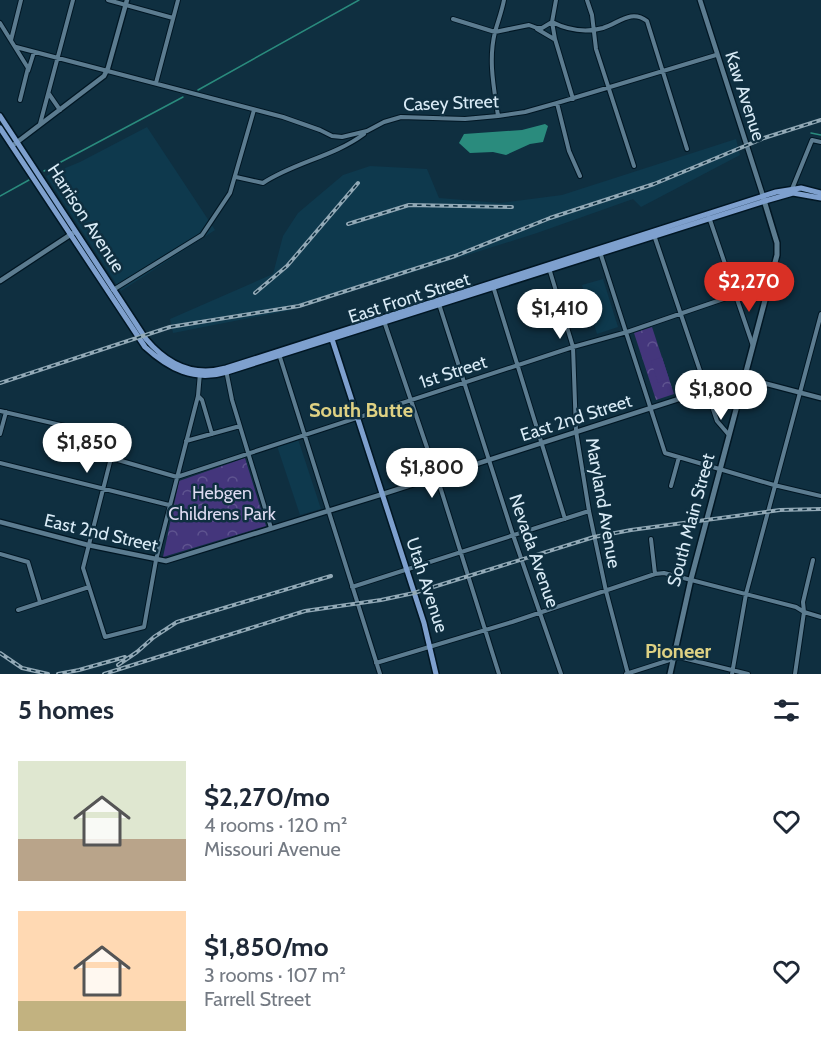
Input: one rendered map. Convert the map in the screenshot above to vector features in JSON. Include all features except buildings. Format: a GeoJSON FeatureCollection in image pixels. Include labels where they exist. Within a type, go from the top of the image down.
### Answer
{"type":"FeatureCollection","features":[{"type":"Feature","properties":{"kind":"main road","name":"Harrison Avenue"},"geometry":{"type":"LineString","coordinates":[[0,116],[146,339]]}},
{"type":"Feature","properties":{"kind":"main road","name":"Harrison Avenue"},"geometry":{"type":"LineString","coordinates":[[0,128],[139,339]]}},
{"type":"Feature","properties":{"kind":"main road"},"geometry":{"type":"LineString","coordinates":[[792,191],[801,188],[821,193]]}},
{"type":"Feature","properties":{"kind":"main road","name":"East Front Street"},"geometry":{"type":"LineString","coordinates":[[139,339],[155,357],[172,369],[200,374],[226,370],[792,191]]}},
{"type":"Feature","properties":{"kind":"main road"},"geometry":{"type":"LineString","coordinates":[[792,191],[821,198]]}},
{"type":"Feature","properties":{"kind":"main road","name":"South Main Street"},"geometry":{"type":"LineString","coordinates":[[670,674],[691,579],[777,255],[777,243],[764,198]]}},
{"type":"Feature","properties":{"kind":"main road"},"geometry":{"type":"LineString","coordinates":[[121,314],[127,314],[141,332]]}},
{"type":"Feature","properties":{"kind":"main road","name":"Utah Avenue"},"geometry":{"type":"LineString","coordinates":[[331,337],[407,570],[436,674]]}},
{"type":"Feature","properties":{"kind":"main road","name":"East Front Street"},"geometry":{"type":"LineString","coordinates":[[146,339],[174,364],[200,374]]}},
{"type":"Feature","properties":{"kind":"street"},"geometry":{"type":"LineString","coordinates":[[11,40],[21,0]]}},
{"type":"Feature","properties":{"kind":"street"},"geometry":{"type":"LineString","coordinates":[[40,126],[74,0]]}},
{"type":"Feature","properties":{"kind":"street"},"geometry":{"type":"LineString","coordinates":[[108,0],[126,2],[173,18]]}},
{"type":"Feature","properties":{"kind":"street"},"geometry":{"type":"LineString","coordinates":[[156,83],[178,0]]}},
{"type":"Feature","properties":{"kind":"street"},"geometry":{"type":"LineString","coordinates":[[498,116],[492,74],[492,53],[504,0]]}},
{"type":"Feature","properties":{"kind":"street"},"geometry":{"type":"LineString","coordinates":[[556,0],[552,22],[573,99]]}},
{"type":"Feature","properties":{"kind":"street"},"geometry":{"type":"LineString","coordinates":[[587,0],[596,49],[634,166]]}},
{"type":"Feature","properties":{"kind":"street","name":"Kaw Avenue"},"geometry":{"type":"LineString","coordinates":[[700,0],[764,198]]}},
{"type":"Feature","properties":{"kind":"street"},"geometry":{"type":"LineString","coordinates":[[12,146],[102,78],[107,71],[126,2]]}},
{"type":"Feature","properties":{"kind":"street"},"geometry":{"type":"LineString","coordinates":[[552,22],[578,31],[605,27],[632,15],[648,23],[687,149]]}},
{"type":"Feature","properties":{"kind":"street"},"geometry":{"type":"LineString","coordinates":[[453,19],[495,32],[529,25],[555,39]]}},
{"type":"Feature","properties":{"kind":"street"},"geometry":{"type":"LineString","coordinates":[[537,28],[542,28],[552,22]]}},
{"type":"Feature","properties":{"kind":"street"},"geometry":{"type":"LineString","coordinates":[[0,23],[26,63],[28,71]]}},
{"type":"Feature","properties":{"kind":"street","name":"Casey Street"},"geometry":{"type":"LineString","coordinates":[[16,47],[304,123],[332,136],[342,137],[367,131],[384,122],[401,117],[465,119],[525,112],[716,55]]}},
{"type":"Feature","properties":{"kind":"street"},"geometry":{"type":"LineString","coordinates":[[20,100],[34,52]]}},
{"type":"Feature","properties":{"kind":"street"},"geometry":{"type":"LineString","coordinates":[[49,94],[60,110]]}},
{"type":"Feature","properties":{"kind":"street"},"geometry":{"type":"LineString","coordinates":[[557,103],[569,151],[580,176]]}},
{"type":"Feature","properties":{"kind":"street"},"geometry":{"type":"LineString","coordinates":[[108,292],[202,235],[224,203],[236,177],[254,110]]}},
{"type":"Feature","properties":{"kind":"street"},"geometry":{"type":"LineString","coordinates":[[236,177],[263,183],[294,166],[330,154],[353,142],[367,131]]}},
{"type":"Feature","properties":{"kind":"street"},"geometry":{"type":"LineString","coordinates":[[792,191],[812,140],[821,142]]}},
{"type":"Feature","properties":{"kind":"street"},"geometry":{"type":"LineString","coordinates":[[708,216],[753,347]]}},
{"type":"Feature","properties":{"kind":"street"},"geometry":{"type":"LineString","coordinates":[[0,281],[76,231]]}},
{"type":"Feature","properties":{"kind":"street"},"geometry":{"type":"LineString","coordinates":[[654,234],[717,421],[729,435]]}},
{"type":"Feature","properties":{"kind":"street"},"geometry":{"type":"LineString","coordinates":[[600,251],[665,453],[774,485],[821,496]]}},
{"type":"Feature","properties":{"kind":"street","name":"Maryland Avenue"},"geometry":{"type":"LineString","coordinates":[[548,267],[573,347],[576,431],[589,511],[627,674]]}},
{"type":"Feature","properties":{"kind":"street"},"geometry":{"type":"LineString","coordinates":[[493,285],[565,519]]}},
{"type":"Feature","properties":{"kind":"street","name":"1st Street"},"geometry":{"type":"LineString","coordinates":[[177,477],[573,347],[769,286]]}},
{"type":"Feature","properties":{"kind":"street","name":"Nevada Avenue"},"geometry":{"type":"LineString","coordinates":[[438,303],[513,535],[561,674]]}},
{"type":"Feature","properties":{"kind":"street"},"geometry":{"type":"LineString","coordinates":[[733,672],[746,594],[821,314]]}},
{"type":"Feature","properties":{"kind":"street"},"geometry":{"type":"LineString","coordinates":[[384,320],[437,477],[499,674]]}},
{"type":"Feature","properties":{"kind":"street"},"geometry":{"type":"LineString","coordinates":[[278,354],[380,674]]}},
{"type":"Feature","properties":{"kind":"street"},"geometry":{"type":"LineString","coordinates":[[226,370],[240,426],[271,528]]}},
{"type":"Feature","properties":{"kind":"street"},"geometry":{"type":"LineString","coordinates":[[0,411],[108,436],[112,445],[111,458],[83,568],[105,637],[144,627],[156,560],[198,396],[200,374]]}},
{"type":"Feature","properties":{"kind":"street"},"geometry":{"type":"LineString","coordinates":[[744,378],[821,398]]}},
{"type":"Feature","properties":{"kind":"street","name":"East 2nd Street"},"geometry":{"type":"LineString","coordinates":[[0,522],[156,560],[174,560],[744,378]]}},
{"type":"Feature","properties":{"kind":"street"},"geometry":{"type":"LineString","coordinates":[[198,396],[202,400],[212,434]]}},
{"type":"Feature","properties":{"kind":"street"},"geometry":{"type":"LineString","coordinates":[[0,434],[6,412]]}},
{"type":"Feature","properties":{"kind":"street"},"geometry":{"type":"LineString","coordinates":[[186,441],[240,426]]}},
{"type":"Feature","properties":{"kind":"street"},"geometry":{"type":"LineString","coordinates":[[671,486],[679,457]]}},
{"type":"Feature","properties":{"kind":"street"},"geometry":{"type":"LineString","coordinates":[[111,458],[177,477]]}},
{"type":"Feature","properties":{"kind":"street"},"geometry":{"type":"LineString","coordinates":[[0,463],[170,506]]}},
{"type":"Feature","properties":{"kind":"street"},"geometry":{"type":"LineString","coordinates":[[352,587],[589,511]]}},
{"type":"Feature","properties":{"kind":"street"},"geometry":{"type":"LineString","coordinates":[[651,539],[655,574]]}},
{"type":"Feature","properties":{"kind":"street"},"geometry":{"type":"LineString","coordinates":[[0,554],[28,562],[39,603]]}},
{"type":"Feature","properties":{"kind":"street"},"geometry":{"type":"LineString","coordinates":[[795,674],[804,612],[802,602],[813,560]]}},
{"type":"Feature","properties":{"kind":"street"},"geometry":{"type":"LineString","coordinates":[[376,663],[664,573],[796,607],[821,617]]}},
{"type":"Feature","properties":{"kind":"street"},"geometry":{"type":"LineString","coordinates":[[18,610],[89,587]]}},
{"type":"Feature","properties":{"kind":"street"},"geometry":{"type":"LineString","coordinates":[[627,674],[679,657],[748,674]]}},
{"type":"Feature","properties":{"kind":"shaded area"},"geometry":{"type":"Polygon","coordinates":[[[545,124],[548,126],[543,142],[530,144],[506,155],[493,152],[470,153],[459,143],[464,134],[522,130],[545,124]]]}},
{"type":"Feature","properties":{"kind":"shaded area"},"geometry":{"type":"Polygon","coordinates":[[[147,127],[215,230],[121,291],[46,176],[80,162],[147,127]]]}},
{"type":"Feature","properties":{"kind":"shaded area"},"geometry":{"type":"Polygon","coordinates":[[[736,139],[740,155],[641,207],[633,199],[537,233],[296,309],[173,333],[170,319],[273,274],[283,236],[298,213],[343,175],[370,166],[427,169],[439,198],[500,203],[562,195],[736,139]]]}},
{"type":"Feature","properties":{"kind":"shaded area"},"geometry":{"type":"Polygon","coordinates":[[[603,279],[618,327],[597,334],[582,285],[603,279]]]}},
{"type":"Feature","properties":{"kind":"shaded area"},"geometry":{"type":"Polygon","coordinates":[[[298,439],[321,509],[300,515],[277,446],[298,439]]]}},
{"type":"Feature","properties":{"kind":"green space"},"geometry":{"type":"Polygon","coordinates":[[[652,327],[674,394],[656,400],[634,333],[652,327]]]}},
{"type":"Feature","properties":{"kind":"green space"},"geometry":{"type":"Polygon","coordinates":[[[662,357],[669,379],[658,383],[651,361],[662,357]]]}},
{"type":"Feature","properties":{"kind":"green space","name":"Hebgen Childrens Park"},"geometry":{"type":"Polygon","coordinates":[[[245,458],[266,526],[163,557],[179,481],[245,458]]]}},
{"type":"Feature","properties":{"kind":"waterway"},"geometry":{"type":"LineString","coordinates":[[198,90],[359,0]]}},
{"type":"Feature","properties":{"kind":"waterway"},"geometry":{"type":"LineString","coordinates":[[44,171],[183,97]]}},
{"type":"Feature","properties":{"kind":"waterway"},"geometry":{"type":"LineString","coordinates":[[811,133],[821,135]]}},
{"type":"Feature","properties":{"kind":"waterway"},"geometry":{"type":"LineString","coordinates":[[0,196],[29,180]]}},
{"type":"Feature","properties":{"kind":"railway"},"geometry":{"type":"LineString","coordinates":[[0,383],[170,327],[299,306],[455,256],[550,218],[654,184],[764,138],[821,120]]}},
{"type":"Feature","properties":{"kind":"railway"},"geometry":{"type":"LineString","coordinates":[[255,293],[287,266],[358,183]]}},
{"type":"Feature","properties":{"kind":"railway"},"geometry":{"type":"LineString","coordinates":[[348,224],[409,205],[512,207]]}},
{"type":"Feature","properties":{"kind":"railway"},"geometry":{"type":"LineString","coordinates":[[104,674],[305,611],[414,593],[594,537],[780,510],[821,509]]}},
{"type":"Feature","properties":{"kind":"railway"},"geometry":{"type":"LineString","coordinates":[[118,665],[177,622],[331,576]]}},
{"type":"Feature","properties":{"kind":"railway"},"geometry":{"type":"LineString","coordinates":[[0,653],[22,668],[48,674]]}},
{"type":"Feature","properties":{"kind":"railway"},"geometry":{"type":"LineString","coordinates":[[58,674],[125,657]]}},
{"type":"Feature","properties":{"kind":"district","name":"South Butte"},"geometry":{"type":"Point","coordinates":[361,410]}},
{"type":"Feature","properties":{"kind":"district","name":"Pioneer"},"geometry":{"type":"Point","coordinates":[678,651]}}]}
